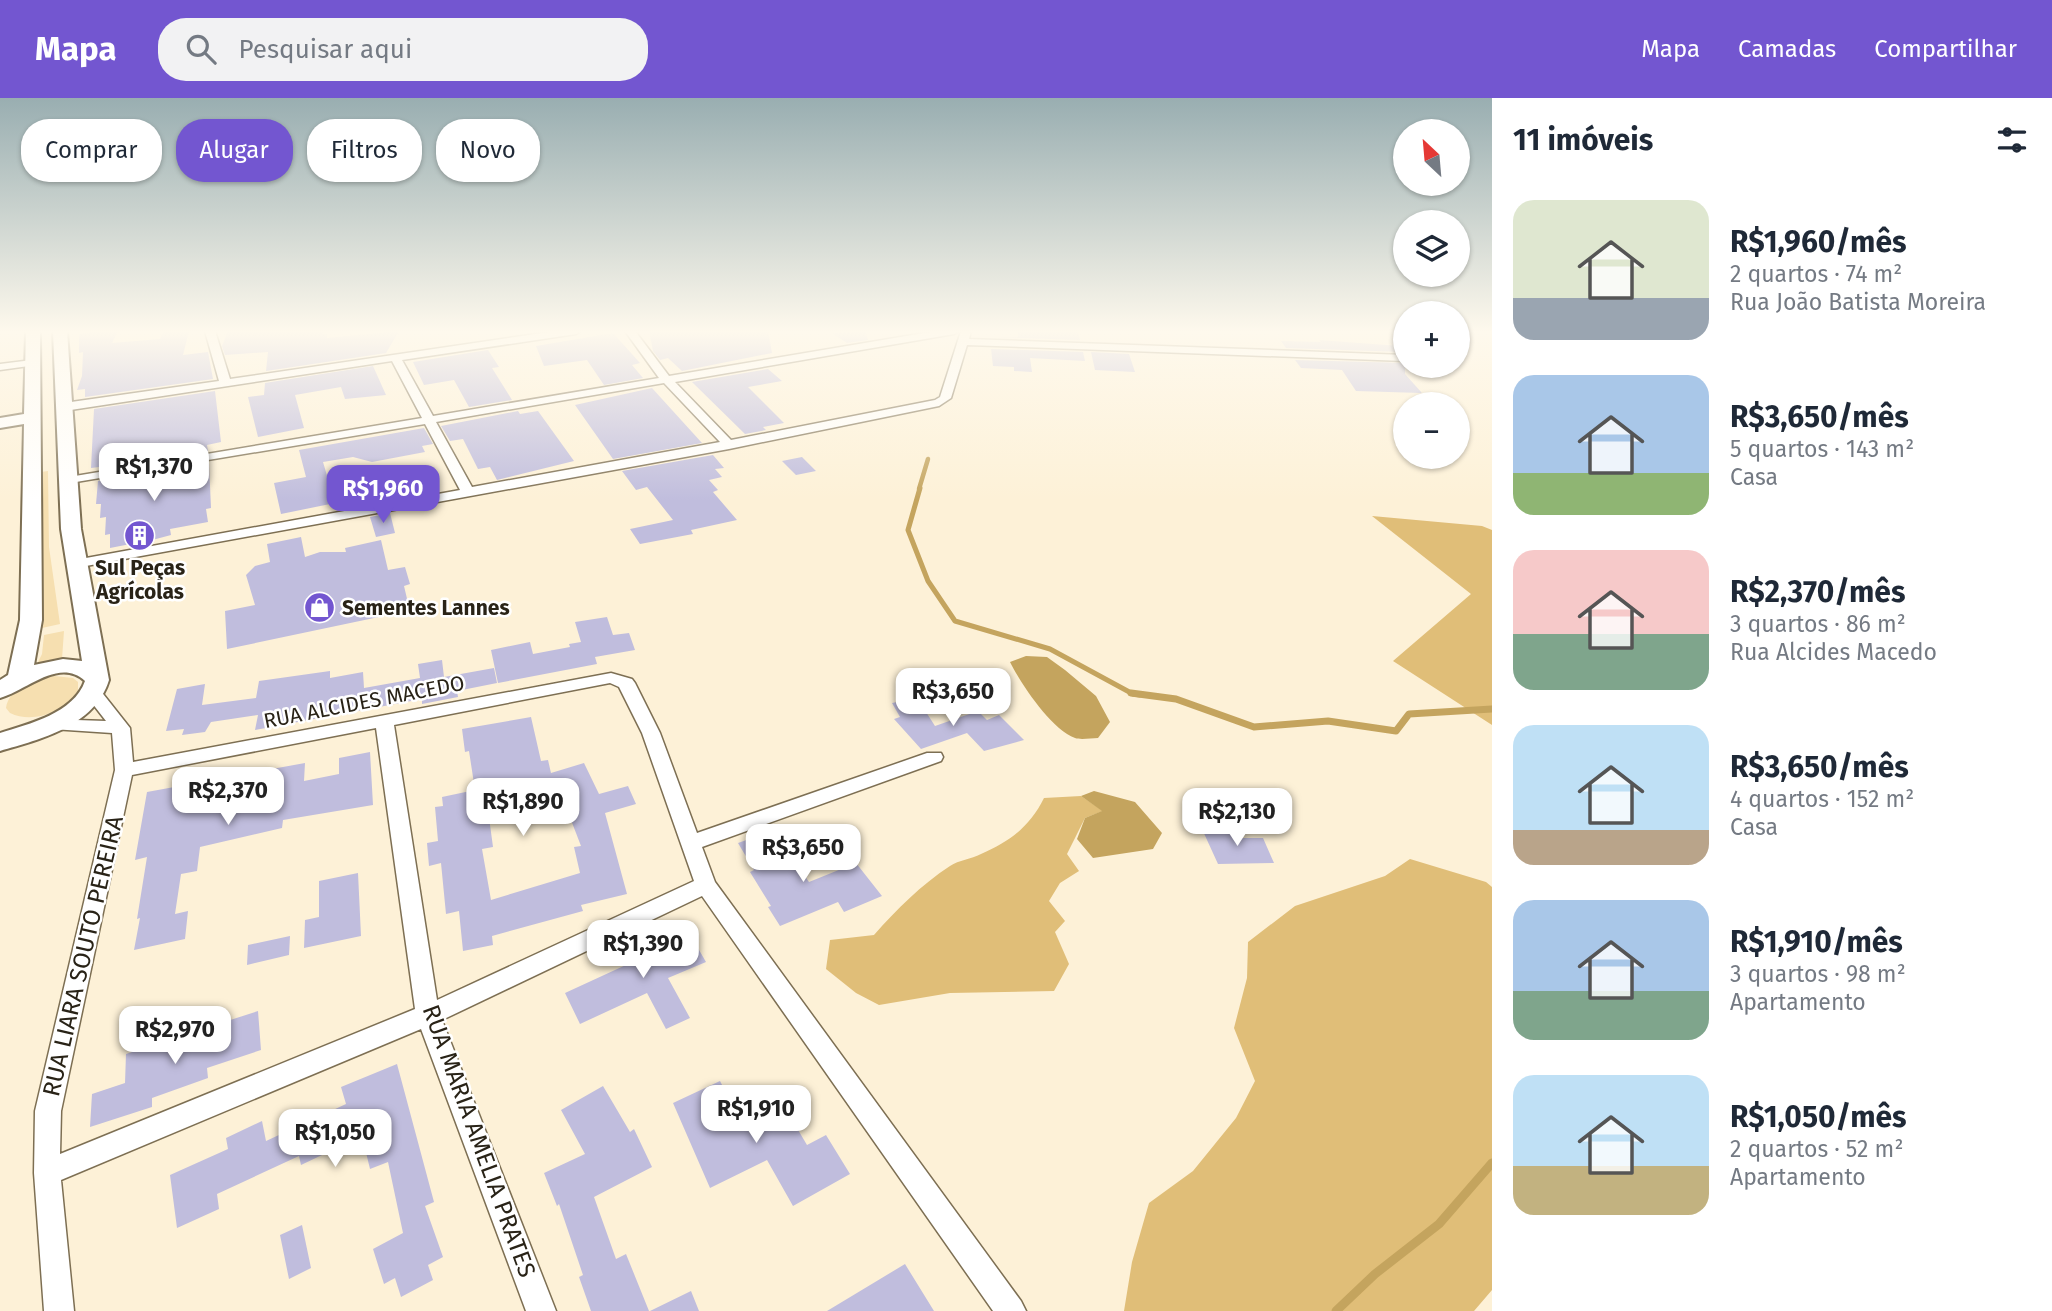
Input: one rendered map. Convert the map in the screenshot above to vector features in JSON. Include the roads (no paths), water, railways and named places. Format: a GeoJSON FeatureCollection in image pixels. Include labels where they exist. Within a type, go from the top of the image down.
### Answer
{"type":"FeatureCollection","features":[{"type":"Feature","properties":{"kind":"main road"},"geometry":{"type":"LineString","coordinates":[[10,684],[30,635],[32,388]]}},
{"type":"Feature","properties":{"kind":"main road"},"geometry":{"type":"LineString","coordinates":[[0,742],[52,723],[78,710],[96,687],[75,564],[63,388]]}},
{"type":"Feature","properties":{"kind":"main road"},"geometry":{"type":"LineString","coordinates":[[0,423],[32,418]]}},
{"type":"Feature","properties":{"kind":"main road"},"geometry":{"type":"LineString","coordinates":[[10,684],[40,670],[79,667],[91,672],[96,687]]}},
{"type":"Feature","properties":{"kind":"main road"},"geometry":{"type":"LineString","coordinates":[[0,727],[15,730],[52,723]]}},
{"type":"Feature","properties":{"kind":"street"},"geometry":{"type":"LineString","coordinates":[[64,407],[201,388]]}},
{"type":"Feature","properties":{"kind":"street"},"geometry":{"type":"LineString","coordinates":[[412,388],[468,493]]}},
{"type":"Feature","properties":{"kind":"street"},"geometry":{"type":"LineString","coordinates":[[69,481],[615,388]]}},
{"type":"Feature","properties":{"kind":"street"},"geometry":{"type":"LineString","coordinates":[[674,388],[729,445]]}},
{"type":"Feature","properties":{"kind":"street"},"geometry":{"type":"LineString","coordinates":[[75,564],[729,445],[939,403],[945,398],[948,388]]}},
{"type":"Feature","properties":{"kind":"street","name":"RUA ALCIDES MACEDO"},"geometry":{"type":"LineString","coordinates":[[124,769],[611,678],[626,683],[633,692],[692,843]]}},
{"type":"Feature","properties":{"kind":"street"},"geometry":{"type":"LineString","coordinates":[[96,687],[121,728]]}},
{"type":"Feature","properties":{"kind":"street","name":"RUA MARIA AMELIA PRATES"},"geometry":{"type":"LineString","coordinates":[[384,721],[428,1015],[541,1311]]}},
{"type":"Feature","properties":{"kind":"street"},"geometry":{"type":"LineString","coordinates":[[52,723],[121,728]]}},
{"type":"Feature","properties":{"kind":"street","name":"RUA LIARA SOUTO PEREIRA"},"geometry":{"type":"LineString","coordinates":[[59,1311],[47,1173],[48,1111],[124,769],[121,728]]}},
{"type":"Feature","properties":{"kind":"street"},"geometry":{"type":"LineString","coordinates":[[934,757],[692,843],[706,885],[1011,1311]]}},
{"type":"Feature","properties":{"kind":"street"},"geometry":{"type":"LineString","coordinates":[[47,1173],[428,1015],[706,885]]}},
{"type":"Feature","properties":{"kind":"waterway"},"geometry":{"type":"LineString","coordinates":[[919,489],[928,459]]}},
{"type":"Feature","properties":{"kind":"waterway"},"geometry":{"type":"LineString","coordinates":[[920,488],[908,530],[928,581],[955,621],[1050,649],[1131,693]]}},
{"type":"Feature","properties":{"kind":"waterway"},"geometry":{"type":"LineString","coordinates":[[1131,693],[1176,699],[1254,727],[1328,721],[1396,731],[1409,714],[1492,709]]}},
{"type":"Feature","properties":{"kind":"waterway"},"geometry":{"type":"LineString","coordinates":[[1131,693],[1140,695]]}},
{"type":"Feature","properties":{"kind":"waterway"},"geometry":{"type":"LineString","coordinates":[[1336,1311],[1375,1274],[1439,1224],[1492,1163]]}},
{"type":"Feature","properties":{"kind":"place","name":"Sul Peças Agrícolas"},"geometry":{"type":"Point","coordinates":[140,536]}},
{"type":"Feature","properties":{"kind":"place","name":"Sementes Lannes"},"geometry":{"type":"Point","coordinates":[319,608]}}]}
